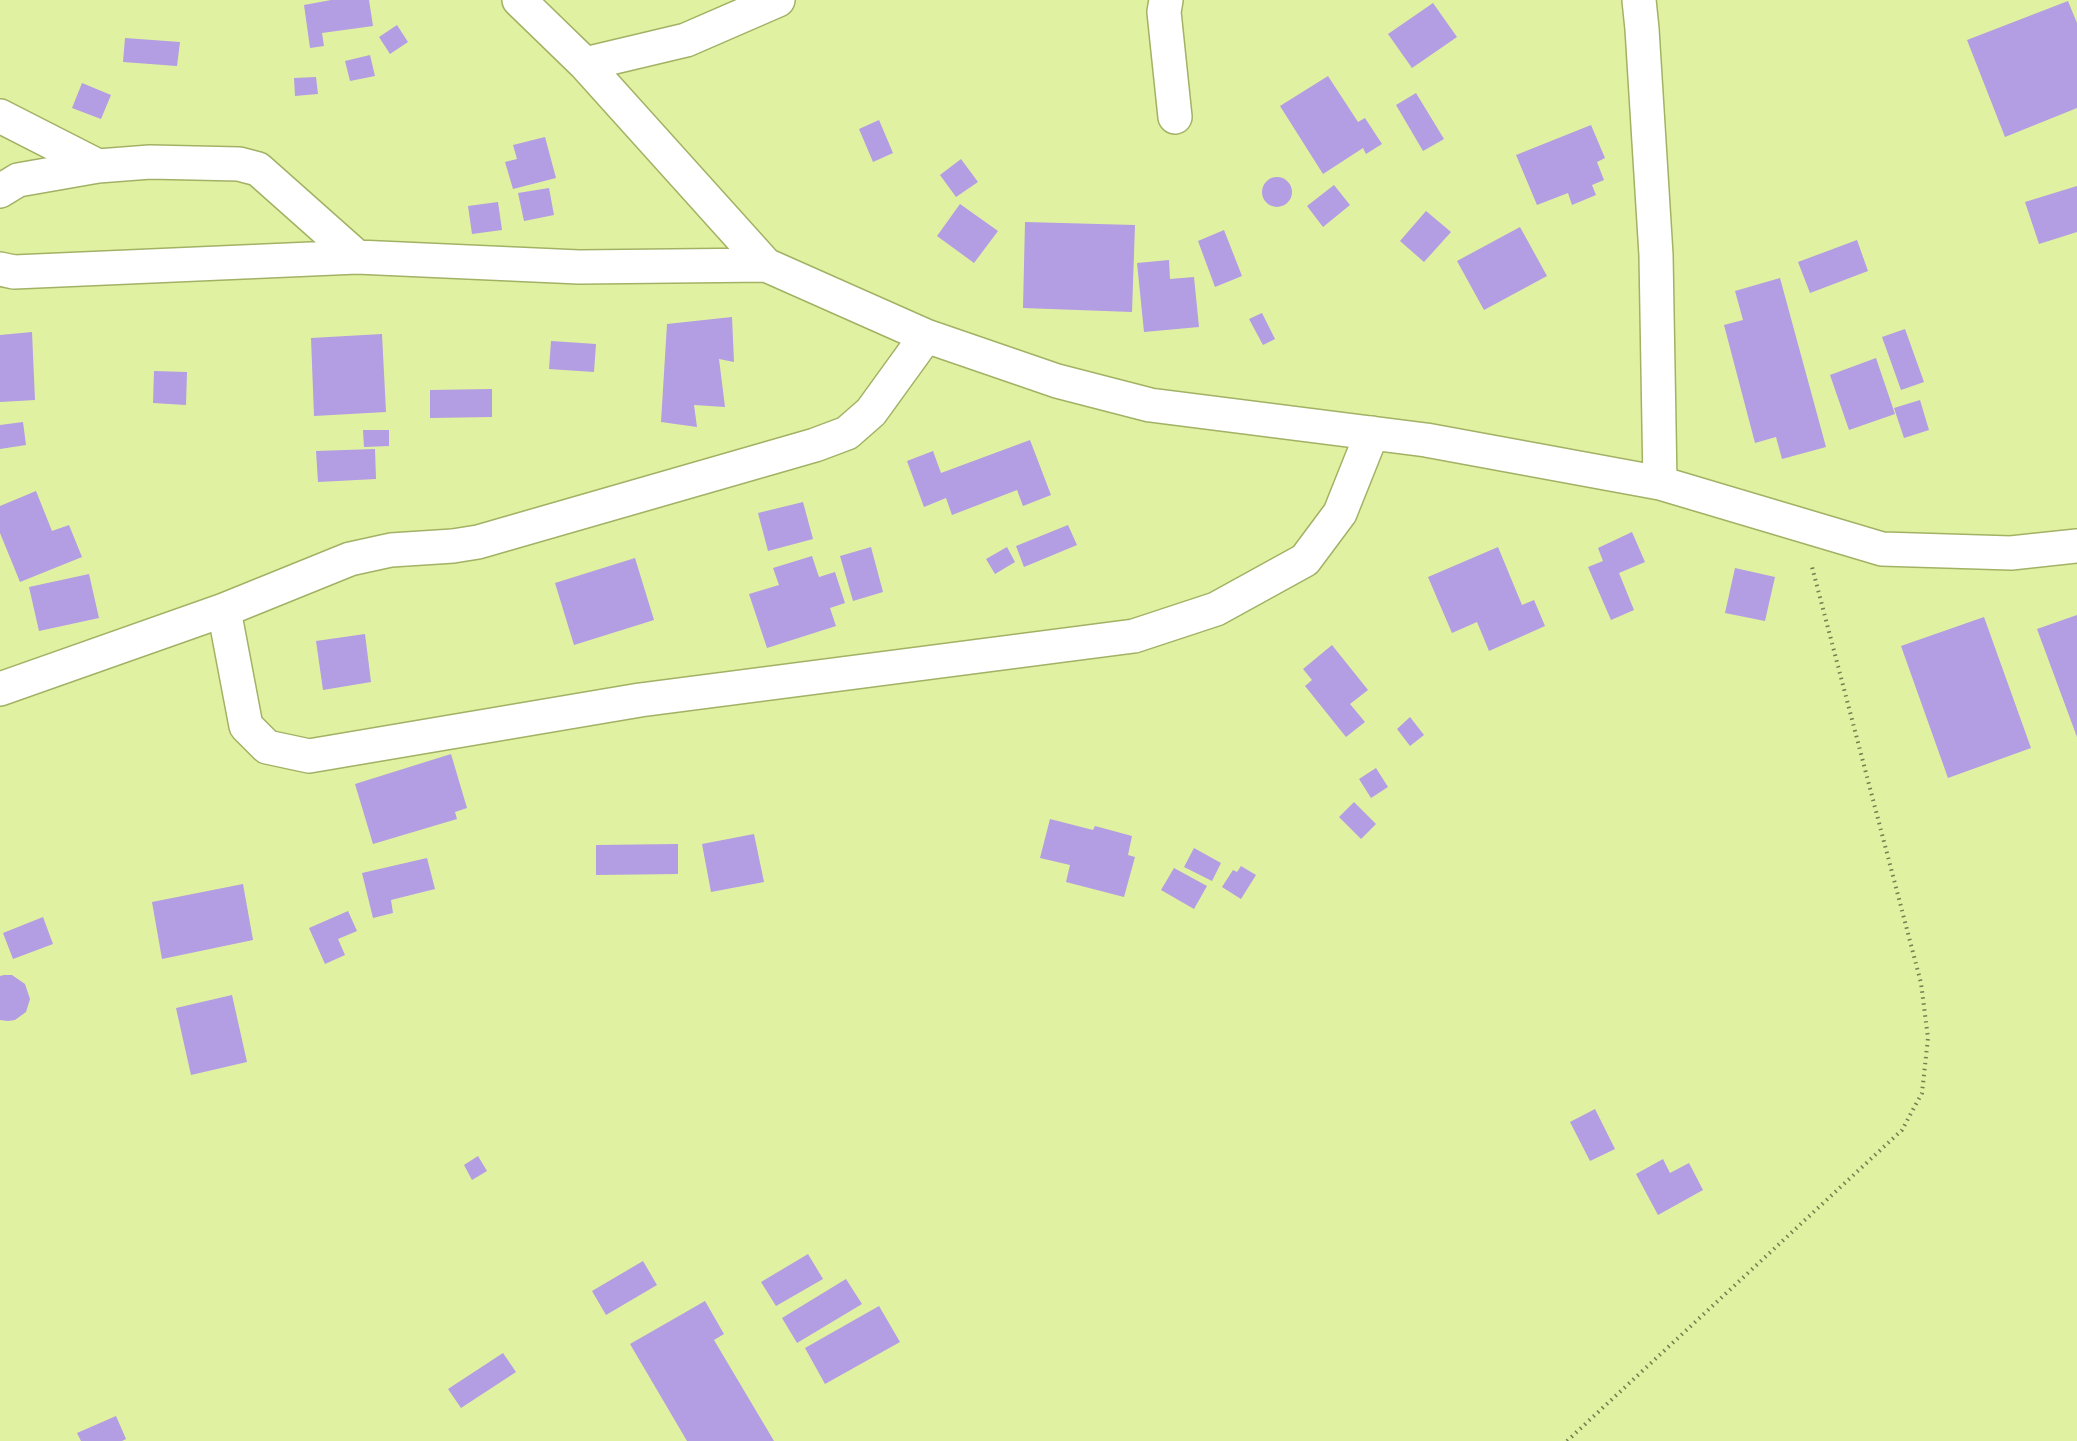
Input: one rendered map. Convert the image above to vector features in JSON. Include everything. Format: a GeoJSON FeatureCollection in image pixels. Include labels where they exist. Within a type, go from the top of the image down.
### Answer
{"type":"FeatureCollection","features":[{"type":"Feature","properties":{"kind":"street"},"geometry":{"type":"LineString","coordinates":[[519,0],[585,64],[766,265],[926,336],[1057,381],[1150,405],[1426,440],[1660,483],[1882,549],[2011,553],[2077,546]]}},
{"type":"Feature","properties":{"kind":"street"},"geometry":{"type":"LineString","coordinates":[[585,64],[686,39],[778,0]]}},
{"type":"Feature","properties":{"kind":"street"},"geometry":{"type":"LineString","coordinates":[[1166,0],[1164,12],[1175,117]]}},
{"type":"Feature","properties":{"kind":"street"},"geometry":{"type":"LineString","coordinates":[[1639,0],[1656,255],[1660,483]]}},
{"type":"Feature","properties":{"kind":"street"},"geometry":{"type":"LineString","coordinates":[[0,116],[98,166]]}},
{"type":"Feature","properties":{"kind":"street"},"geometry":{"type":"LineString","coordinates":[[0,190],[18,180],[47,173],[98,166],[150,162],[239,164],[258,169],[357,257]]}},
{"type":"Feature","properties":{"kind":"street"},"geometry":{"type":"LineString","coordinates":[[0,269],[14,272],[357,257],[579,267],[766,265]]}},
{"type":"Feature","properties":{"kind":"street"},"geometry":{"type":"LineString","coordinates":[[0,689],[224,610],[350,559],[391,550],[478,542],[816,446],[847,433],[871,412],[926,336]]}},
{"type":"Feature","properties":{"kind":"street"},"geometry":{"type":"LineString","coordinates":[[224,610],[246,726],[267,747],[309,756],[640,700],[1134,636],[1216,609],[1305,560],[1340,513],[1372,433]]}},
{"type":"Feature","properties":{"kind":"path"},"geometry":{"type":"LineString","coordinates":[[1567,1441],[1902,1130],[1922,1093],[1928,1038],[1921,983],[1800,525]]}},
{"type":"Feature","properties":{"kind":"building"},"geometry":{"type":"Polygon","coordinates":[[[331,0],[369,0],[373,26],[322,33],[324,46],[310,48],[304,5],[331,0]]]}},
{"type":"Feature","properties":{"kind":"building"},"geometry":{"type":"Polygon","coordinates":[[[2068,1],[2077,23],[2077,108],[2005,137],[1967,40],[2068,1]]]}},
{"type":"Feature","properties":{"kind":"building"},"geometry":{"type":"Polygon","coordinates":[[[1433,3],[1457,37],[1412,68],[1388,34],[1433,3]]]}},
{"type":"Feature","properties":{"kind":"building"},"geometry":{"type":"Polygon","coordinates":[[[397,25],[408,42],[390,54],[379,37],[397,25]]]}},
{"type":"Feature","properties":{"kind":"building"},"geometry":{"type":"Polygon","coordinates":[[[125,38],[180,42],[177,66],[123,62],[125,38]]]}},
{"type":"Feature","properties":{"kind":"building"},"geometry":{"type":"Polygon","coordinates":[[[370,55],[375,76],[350,81],[345,61],[370,55]]]}},
{"type":"Feature","properties":{"kind":"building"},"geometry":{"type":"Polygon","coordinates":[[[1328,76],[1358,122],[1365,118],[1382,144],[1366,154],[1363,148],[1323,174],[1280,106],[1328,76]]]}},
{"type":"Feature","properties":{"kind":"building"},"geometry":{"type":"Polygon","coordinates":[[[316,77],[318,94],[295,96],[294,78],[316,77]]]}},
{"type":"Feature","properties":{"kind":"building"},"geometry":{"type":"Polygon","coordinates":[[[82,83],[111,95],[101,119],[72,108],[82,83]]]}},
{"type":"Feature","properties":{"kind":"building"},"geometry":{"type":"Polygon","coordinates":[[[1416,93],[1444,139],[1423,151],[1396,105],[1416,93]]]}},
{"type":"Feature","properties":{"kind":"building"},"geometry":{"type":"Polygon","coordinates":[[[879,120],[893,153],[873,162],[859,129],[879,120]]]}},
{"type":"Feature","properties":{"kind":"building"},"geometry":{"type":"Polygon","coordinates":[[[1591,125],[1605,158],[1597,162],[1604,180],[1592,185],[1596,195],[1572,205],[1568,193],[1537,205],[1516,155],[1591,125]]]}},
{"type":"Feature","properties":{"kind":"building"},"geometry":{"type":"Polygon","coordinates":[[[545,137],[556,178],[513,189],[505,162],[517,159],[513,145],[545,137]]]}},
{"type":"Feature","properties":{"kind":"building"},"geometry":{"type":"Polygon","coordinates":[[[961,159],[978,182],[956,197],[940,175],[961,159]]]}},
{"type":"Feature","properties":{"kind":"building"},"geometry":{"type":"Polygon","coordinates":[[[1277,177],[1288,181],[1292,192],[1288,203],[1277,207],[1266,203],[1262,192],[1266,181],[1277,177]]]}},
{"type":"Feature","properties":{"kind":"building"},"geometry":{"type":"Polygon","coordinates":[[[1334,185],[1350,205],[1323,227],[1307,206],[1334,185]]]}},
{"type":"Feature","properties":{"kind":"building"},"geometry":{"type":"Polygon","coordinates":[[[2077,186],[2077,232],[2039,244],[2025,202],[2077,186]]]}},
{"type":"Feature","properties":{"kind":"building"},"geometry":{"type":"Polygon","coordinates":[[[549,188],[554,215],[524,221],[518,193],[549,188]]]}},
{"type":"Feature","properties":{"kind":"building"},"geometry":{"type":"Polygon","coordinates":[[[498,202],[502,230],[472,234],[468,206],[498,202]]]}},
{"type":"Feature","properties":{"kind":"building"},"geometry":{"type":"Polygon","coordinates":[[[960,204],[998,231],[974,263],[937,236],[960,204]]]}},
{"type":"Feature","properties":{"kind":"building"},"geometry":{"type":"Polygon","coordinates":[[[1426,211],[1451,232],[1424,262],[1400,241],[1426,211]]]}},
{"type":"Feature","properties":{"kind":"building"},"geometry":{"type":"Polygon","coordinates":[[[1025,222],[1135,225],[1132,312],[1023,308],[1025,222]]]}},
{"type":"Feature","properties":{"kind":"building"},"geometry":{"type":"Polygon","coordinates":[[[1520,227],[1547,276],[1484,310],[1457,261],[1520,227]]]}},
{"type":"Feature","properties":{"kind":"building"},"geometry":{"type":"Polygon","coordinates":[[[1224,230],[1242,276],[1215,287],[1198,241],[1224,230]]]}},
{"type":"Feature","properties":{"kind":"building"},"geometry":{"type":"Polygon","coordinates":[[[1857,240],[1868,271],[1810,293],[1798,262],[1857,240]]]}},
{"type":"Feature","properties":{"kind":"building"},"geometry":{"type":"Polygon","coordinates":[[[1169,260],[1170,279],[1194,277],[1199,327],[1144,332],[1137,263],[1169,260]]]}},
{"type":"Feature","properties":{"kind":"building"},"geometry":{"type":"Polygon","coordinates":[[[1780,278],[1826,447],[1782,459],[1776,437],[1755,443],[1724,325],[1743,320],[1735,291],[1780,278]]]}},
{"type":"Feature","properties":{"kind":"building"},"geometry":{"type":"Polygon","coordinates":[[[1262,313],[1275,339],[1263,345],[1249,319],[1262,313]]]}},
{"type":"Feature","properties":{"kind":"building"},"geometry":{"type":"Polygon","coordinates":[[[732,317],[734,362],[719,359],[725,407],[694,405],[697,427],[661,422],[667,324],[732,317]]]}},
{"type":"Feature","properties":{"kind":"building"},"geometry":{"type":"Polygon","coordinates":[[[1905,329],[1924,382],[1901,390],[1882,337],[1905,329]]]}},
{"type":"Feature","properties":{"kind":"building"},"geometry":{"type":"Polygon","coordinates":[[[32,332],[35,400],[0,402],[0,335],[32,332]]]}},
{"type":"Feature","properties":{"kind":"building"},"geometry":{"type":"Polygon","coordinates":[[[382,334],[386,412],[314,416],[311,338],[382,334]]]}},
{"type":"Feature","properties":{"kind":"building"},"geometry":{"type":"Polygon","coordinates":[[[551,341],[596,344],[594,372],[549,369],[551,341]]]}},
{"type":"Feature","properties":{"kind":"building"},"geometry":{"type":"Polygon","coordinates":[[[1876,358],[1895,414],[1849,430],[1830,375],[1876,358]]]}},
{"type":"Feature","properties":{"kind":"building"},"geometry":{"type":"Polygon","coordinates":[[[154,371],[187,372],[186,405],[153,403],[154,371]]]}},
{"type":"Feature","properties":{"kind":"building"},"geometry":{"type":"Polygon","coordinates":[[[492,389],[492,417],[430,418],[430,390],[492,389]]]}},
{"type":"Feature","properties":{"kind":"building"},"geometry":{"type":"Polygon","coordinates":[[[1920,400],[1929,430],[1904,438],[1894,408],[1920,400]]]}},
{"type":"Feature","properties":{"kind":"building"},"geometry":{"type":"Polygon","coordinates":[[[23,422],[26,445],[0,449],[0,425],[23,422]]]}},
{"type":"Feature","properties":{"kind":"building"},"geometry":{"type":"Polygon","coordinates":[[[363,430],[389,430],[389,446],[364,447],[363,430]]]}},
{"type":"Feature","properties":{"kind":"building"},"geometry":{"type":"Polygon","coordinates":[[[1030,440],[1051,495],[1023,506],[1017,490],[952,515],[946,498],[924,507],[907,461],[933,451],[941,473],[1030,440]]]}},
{"type":"Feature","properties":{"kind":"building"},"geometry":{"type":"Polygon","coordinates":[[[375,449],[376,479],[318,482],[316,451],[375,449]]]}},
{"type":"Feature","properties":{"kind":"building"},"geometry":{"type":"Polygon","coordinates":[[[36,491],[52,531],[69,525],[82,557],[20,582],[0,533],[0,506],[36,491]]]}},
{"type":"Feature","properties":{"kind":"building"},"geometry":{"type":"Polygon","coordinates":[[[803,502],[813,539],[768,551],[758,513],[803,502]]]}},
{"type":"Feature","properties":{"kind":"building"},"geometry":{"type":"Polygon","coordinates":[[[1068,525],[1077,545],[1024,567],[1016,546],[1068,525]]]}},
{"type":"Feature","properties":{"kind":"building"},"geometry":{"type":"Polygon","coordinates":[[[1632,532],[1645,562],[1619,573],[1634,610],[1611,620],[1588,567],[1603,561],[1598,548],[1632,532]]]}},
{"type":"Feature","properties":{"kind":"building"},"geometry":{"type":"Polygon","coordinates":[[[871,547],[883,592],[853,601],[840,556],[871,547]]]}},
{"type":"Feature","properties":{"kind":"building"},"geometry":{"type":"Polygon","coordinates":[[[1007,547],[1015,562],[995,574],[986,559],[1007,547]]]}},
{"type":"Feature","properties":{"kind":"building"},"geometry":{"type":"Polygon","coordinates":[[[1498,547],[1522,605],[1534,600],[1545,626],[1489,651],[1477,622],[1452,633],[1428,577],[1498,547]]]}},
{"type":"Feature","properties":{"kind":"building"},"geometry":{"type":"Polygon","coordinates":[[[812,556],[819,577],[835,572],[845,603],[830,608],[836,626],[767,648],[749,594],[779,585],[773,568],[812,556]]]}},
{"type":"Feature","properties":{"kind":"building"},"geometry":{"type":"Polygon","coordinates":[[[635,558],[654,620],[574,645],[555,583],[635,558]]]}},
{"type":"Feature","properties":{"kind":"building"},"geometry":{"type":"Polygon","coordinates":[[[1735,568],[1775,577],[1765,621],[1725,613],[1735,568]]]}},
{"type":"Feature","properties":{"kind":"building"},"geometry":{"type":"Polygon","coordinates":[[[89,574],[99,618],[39,631],[29,587],[89,574]]]}},
{"type":"Feature","properties":{"kind":"building"},"geometry":{"type":"Polygon","coordinates":[[[2077,615],[2077,737],[2037,629],[2077,615]]]}},
{"type":"Feature","properties":{"kind":"building"},"geometry":{"type":"Polygon","coordinates":[[[1984,617],[2031,748],[1948,778],[1901,646],[1984,617]]]}},
{"type":"Feature","properties":{"kind":"building"},"geometry":{"type":"Polygon","coordinates":[[[365,634],[371,682],[323,690],[316,641],[365,634]]]}},
{"type":"Feature","properties":{"kind":"building"},"geometry":{"type":"Polygon","coordinates":[[[1332,645],[1368,690],[1350,704],[1365,722],[1346,737],[1305,686],[1312,680],[1303,669],[1332,645]]]}},
{"type":"Feature","properties":{"kind":"building"},"geometry":{"type":"Polygon","coordinates":[[[1410,717],[1424,735],[1410,746],[1397,729],[1410,717]]]}},
{"type":"Feature","properties":{"kind":"building"},"geometry":{"type":"Polygon","coordinates":[[[451,754],[467,808],[455,812],[457,819],[373,844],[355,784],[451,754]]]}},
{"type":"Feature","properties":{"kind":"building"},"geometry":{"type":"Polygon","coordinates":[[[1376,768],[1388,787],[1371,798],[1359,779],[1376,768]]]}},
{"type":"Feature","properties":{"kind":"building"},"geometry":{"type":"Polygon","coordinates":[[[1354,802],[1376,824],[1361,839],[1339,817],[1354,802]]]}},
{"type":"Feature","properties":{"kind":"building"},"geometry":{"type":"Polygon","coordinates":[[[1050,819],[1093,830],[1095,826],[1132,836],[1128,855],[1135,857],[1124,897],[1066,882],[1070,865],[1040,858],[1050,819]]]}},
{"type":"Feature","properties":{"kind":"building"},"geometry":{"type":"Polygon","coordinates":[[[754,834],[764,882],[711,892],[702,844],[754,834]]]}},
{"type":"Feature","properties":{"kind":"building"},"geometry":{"type":"Polygon","coordinates":[[[678,844],[678,874],[596,875],[596,845],[678,844]]]}},
{"type":"Feature","properties":{"kind":"building"},"geometry":{"type":"Polygon","coordinates":[[[1194,848],[1221,863],[1212,881],[1184,867],[1194,848]]]}},
{"type":"Feature","properties":{"kind":"building"},"geometry":{"type":"Polygon","coordinates":[[[427,858],[435,889],[391,900],[393,913],[373,918],[362,873],[427,858]]]}},
{"type":"Feature","properties":{"kind":"building"},"geometry":{"type":"Polygon","coordinates":[[[1241,866],[1256,875],[1241,899],[1222,887],[1233,870],[1237,872],[1241,866]]]}},
{"type":"Feature","properties":{"kind":"building"},"geometry":{"type":"Polygon","coordinates":[[[1174,868],[1207,886],[1194,909],[1161,890],[1174,868]]]}},
{"type":"Feature","properties":{"kind":"building"},"geometry":{"type":"Polygon","coordinates":[[[243,884],[253,940],[162,959],[152,902],[243,884]]]}},
{"type":"Feature","properties":{"kind":"building"},"geometry":{"type":"Polygon","coordinates":[[[348,911],[357,931],[338,939],[345,955],[325,964],[309,928],[348,911]]]}},
{"type":"Feature","properties":{"kind":"building"},"geometry":{"type":"Polygon","coordinates":[[[43,917],[53,944],[13,959],[3,933],[43,917]]]}},
{"type":"Feature","properties":{"kind":"building"},"geometry":{"type":"Polygon","coordinates":[[[12,975],[25,984],[30,999],[26,1012],[15,1020],[0,1020],[0,976],[12,975]]]}},
{"type":"Feature","properties":{"kind":"building"},"geometry":{"type":"Polygon","coordinates":[[[232,995],[247,1062],[191,1075],[176,1008],[232,995]]]}},
{"type":"Feature","properties":{"kind":"building"},"geometry":{"type":"Polygon","coordinates":[[[1595,1109],[1615,1149],[1590,1161],[1570,1122],[1595,1109]]]}},
{"type":"Feature","properties":{"kind":"building"},"geometry":{"type":"Polygon","coordinates":[[[478,1156],[487,1171],[472,1180],[464,1165],[478,1156]]]}},
{"type":"Feature","properties":{"kind":"building"},"geometry":{"type":"Polygon","coordinates":[[[1663,1159],[1670,1173],[1689,1163],[1703,1190],[1658,1215],[1636,1174],[1663,1159]]]}},
{"type":"Feature","properties":{"kind":"building"},"geometry":{"type":"Polygon","coordinates":[[[808,1254],[823,1279],[776,1306],[761,1282],[808,1254]]]}},
{"type":"Feature","properties":{"kind":"building"},"geometry":{"type":"Polygon","coordinates":[[[643,1261],[657,1285],[606,1315],[592,1291],[643,1261]]]}},
{"type":"Feature","properties":{"kind":"building"},"geometry":{"type":"Polygon","coordinates":[[[846,1279],[862,1304],[797,1343],[782,1318],[846,1279]]]}},
{"type":"Feature","properties":{"kind":"building"},"geometry":{"type":"Polygon","coordinates":[[[705,1301],[724,1334],[714,1340],[774,1441],[687,1441],[630,1344],[705,1301]]]}},
{"type":"Feature","properties":{"kind":"building"},"geometry":{"type":"Polygon","coordinates":[[[879,1306],[900,1342],[825,1384],[805,1348],[879,1306]]]}},
{"type":"Feature","properties":{"kind":"building"},"geometry":{"type":"Polygon","coordinates":[[[503,1353],[516,1372],[461,1408],[448,1389],[503,1353]]]}},
{"type":"Feature","properties":{"kind":"building"},"geometry":{"type":"Polygon","coordinates":[[[116,1416],[126,1439],[122,1441],[81,1441],[77,1433],[116,1416]]]}}]}
